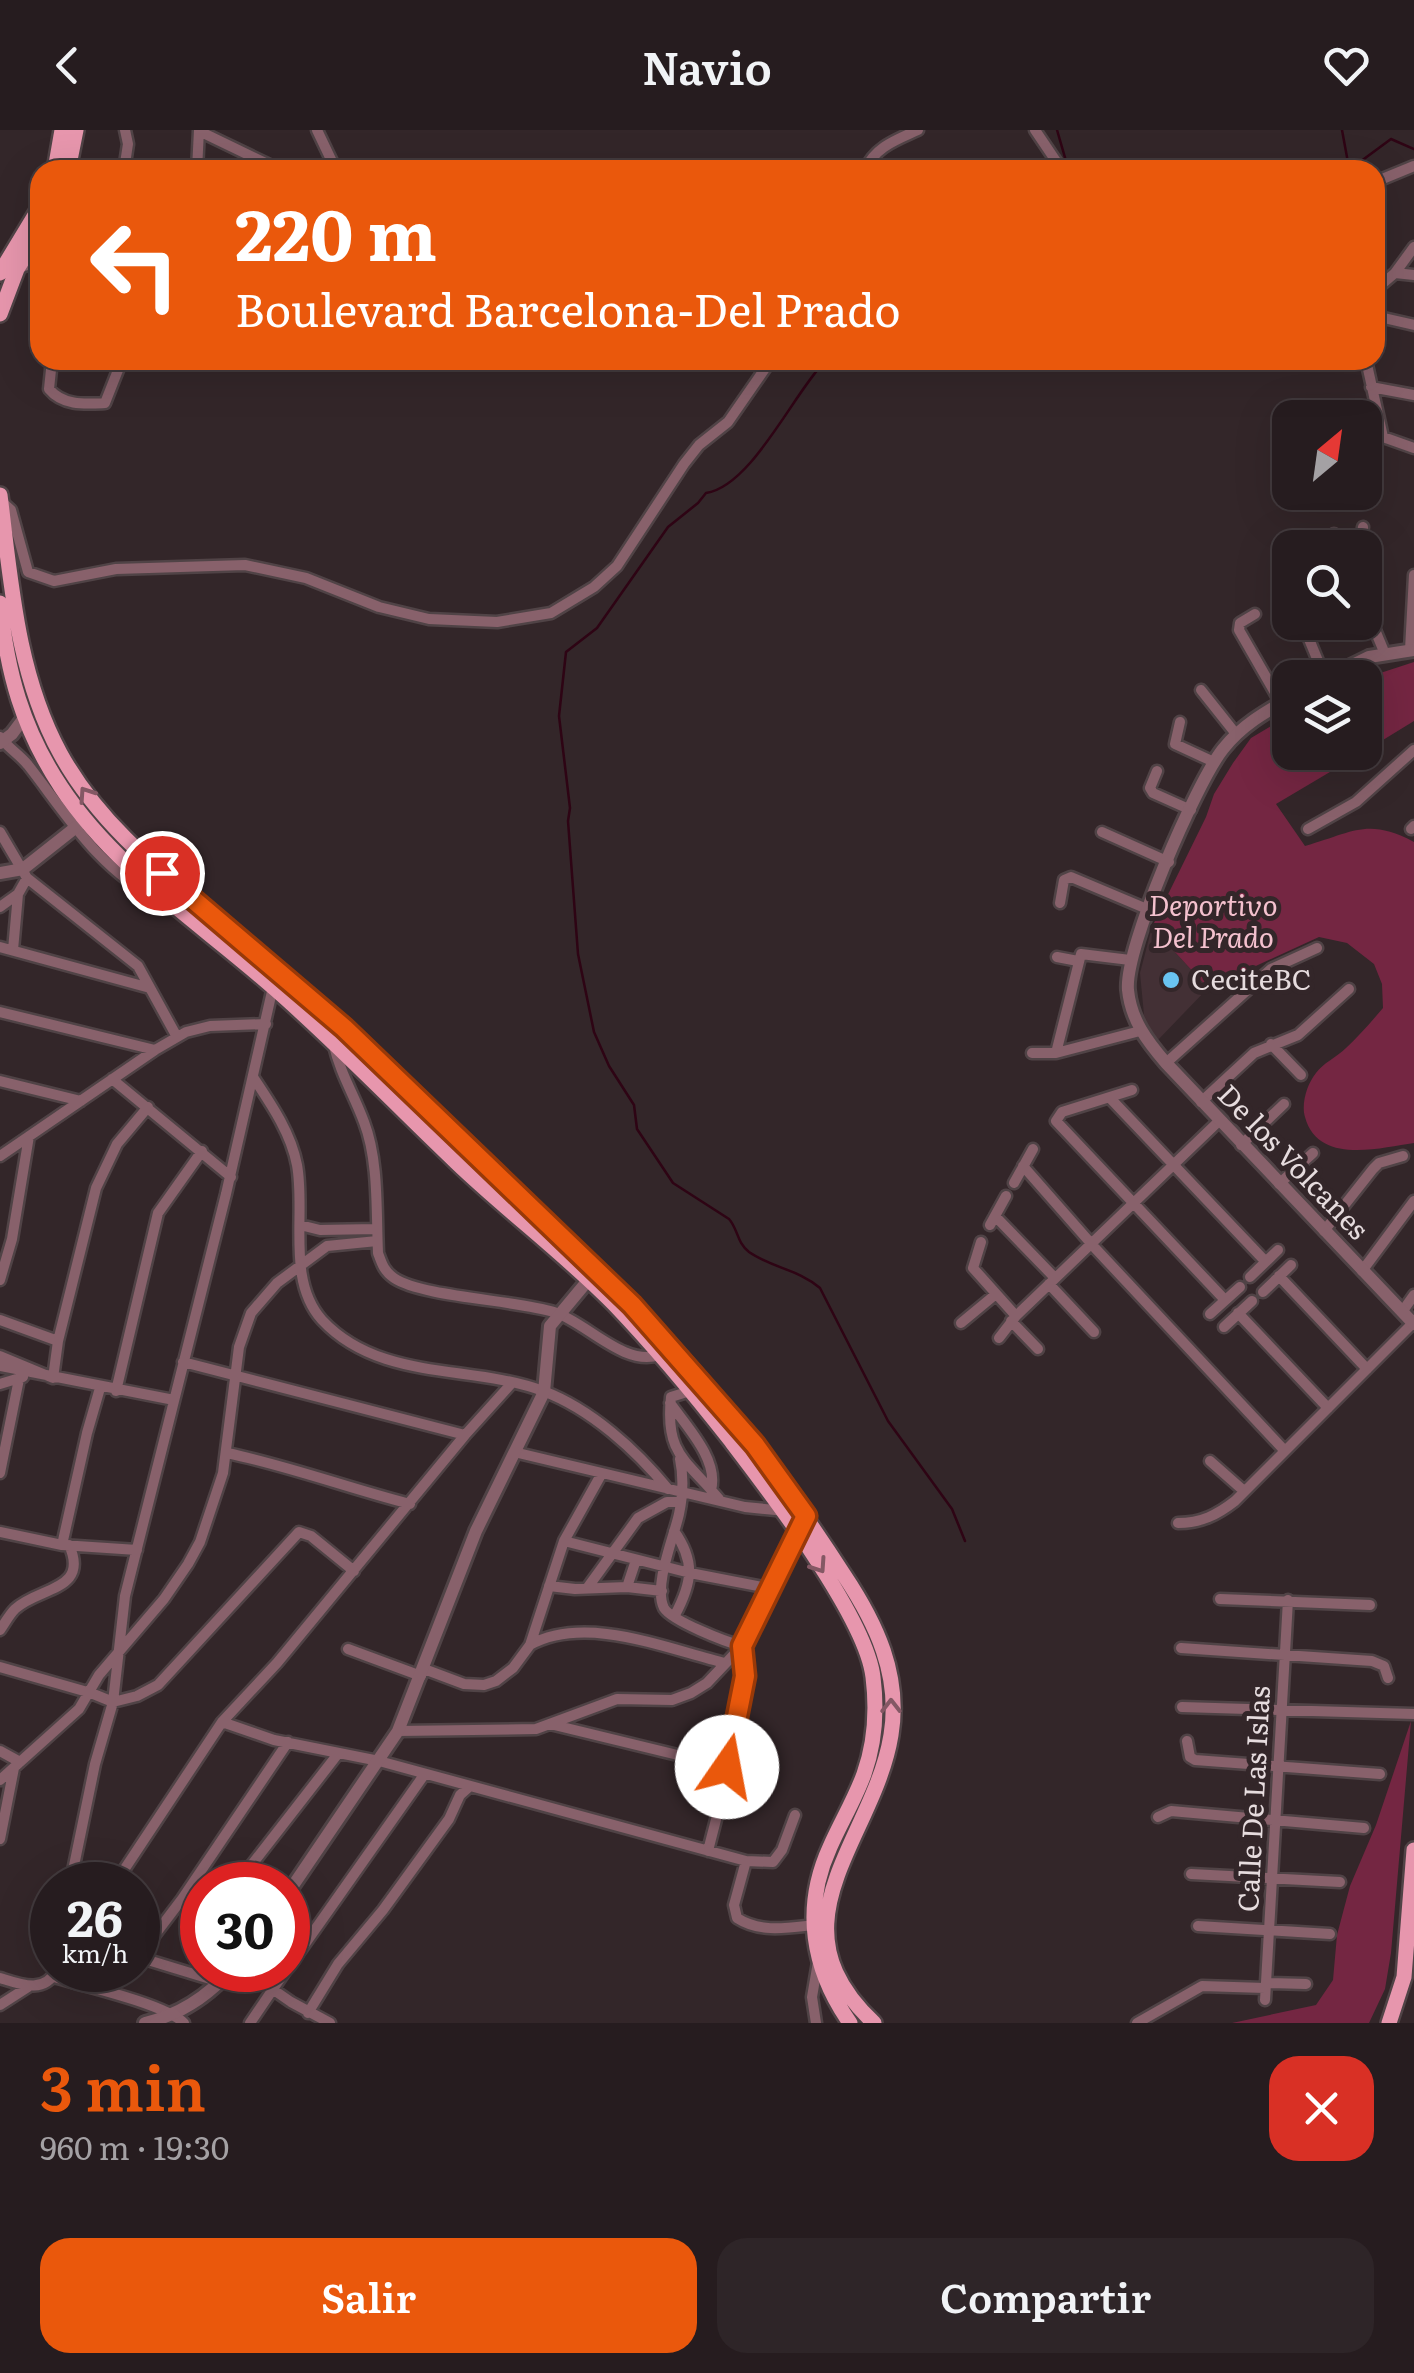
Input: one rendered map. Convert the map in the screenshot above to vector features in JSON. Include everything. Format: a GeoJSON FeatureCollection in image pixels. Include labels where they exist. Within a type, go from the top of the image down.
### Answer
{"type":"FeatureCollection","features":[{"type":"Feature","properties":{"kind":"main road"},"geometry":{"type":"LineString","coordinates":[[57,160],[62,130]]}},
{"type":"Feature","properties":{"kind":"main road"},"geometry":{"type":"LineString","coordinates":[[70,160],[76,130]]}},
{"type":"Feature","properties":{"kind":"main road"},"geometry":{"type":"LineString","coordinates":[[0,273],[30,224]]}},
{"type":"Feature","properties":{"kind":"main road"},"geometry":{"type":"LineString","coordinates":[[0,314],[17,269],[30,248]]}},
{"type":"Feature","properties":{"kind":"main road"},"geometry":{"type":"LineString","coordinates":[[0,498],[28,679],[60,752],[99,813],[162,873],[344,1028],[591,1276],[702,1381],[755,1445],[872,1617],[883,1648],[892,1700],[891,1736],[882,1764],[812,1902],[818,1962],[836,2003],[850,2023]]}},
{"type":"Feature","properties":{"kind":"main road"},"geometry":{"type":"LineString","coordinates":[[0,603],[3,654],[24,718],[79,824],[274,987],[457,1163],[591,1276],[690,1390],[782,1512],[847,1610],[873,1672],[874,1738],[835,1853],[827,1923],[829,1951],[838,1976],[858,2008],[874,2023]]}},
{"type":"Feature","properties":{"kind":"main road"},"geometry":{"type":"LineString","coordinates":[[1388,2023],[1404,1977],[1414,1850]]}},
{"type":"Feature","properties":{"kind":"street"},"geometry":{"type":"LineString","coordinates":[[125,130],[126,160]]}},
{"type":"Feature","properties":{"kind":"street"},"geometry":{"type":"LineString","coordinates":[[198,160],[199,130],[260,160]]}},
{"type":"Feature","properties":{"kind":"street"},"geometry":{"type":"LineString","coordinates":[[317,130],[331,160]]}},
{"type":"Feature","properties":{"kind":"street"},"geometry":{"type":"LineString","coordinates":[[870,160],[885,145],[918,130]]}},
{"type":"Feature","properties":{"kind":"street"},"geometry":{"type":"LineString","coordinates":[[1035,130],[1055,160]]}},
{"type":"Feature","properties":{"kind":"street"},"geometry":{"type":"LineString","coordinates":[[1385,178],[1414,166]]}},
{"type":"Feature","properties":{"kind":"street"},"geometry":{"type":"LineString","coordinates":[[1385,281],[1414,247]]}},
{"type":"Feature","properties":{"kind":"street"},"geometry":{"type":"LineString","coordinates":[[17,269],[30,264]]}},
{"type":"Feature","properties":{"kind":"street"},"geometry":{"type":"LineString","coordinates":[[1395,272],[1414,275]]}},
{"type":"Feature","properties":{"kind":"street"},"geometry":{"type":"LineString","coordinates":[[1385,318],[1414,325]]}},
{"type":"Feature","properties":{"kind":"street"},"geometry":{"type":"LineString","coordinates":[[51,370],[50,389],[62,400],[106,403],[118,370]]}},
{"type":"Feature","properties":{"kind":"street"},"geometry":{"type":"LineString","coordinates":[[0,498],[11,510],[28,572],[54,581],[116,570],[245,565],[306,578],[429,620],[496,622],[530,618],[571,603],[617,566],[684,464],[699,445],[728,422],[764,370]]}},
{"type":"Feature","properties":{"kind":"street"},"geometry":{"type":"LineString","coordinates":[[1368,370],[1384,437],[1414,448]]}},
{"type":"Feature","properties":{"kind":"street"},"geometry":{"type":"LineString","coordinates":[[1371,387],[1414,395]]}},
{"type":"Feature","properties":{"kind":"street"},"geometry":{"type":"LineString","coordinates":[[1365,660],[1412,650],[1414,575]]}},
{"type":"Feature","properties":{"kind":"street"},"geometry":{"type":"LineString","coordinates":[[1255,614],[1240,623],[1238,630],[1272,680]]}},
{"type":"Feature","properties":{"kind":"street"},"geometry":{"type":"LineString","coordinates":[[1379,640],[1385,654]]}},
{"type":"Feature","properties":{"kind":"street"},"geometry":{"type":"LineString","coordinates":[[1201,690],[1236,734]]}},
{"type":"Feature","properties":{"kind":"street"},"geometry":{"type":"LineString","coordinates":[[1032,1053],[1056,1053],[1140,1031],[1128,989],[1130,960],[1147,909],[1214,762],[1236,734],[1272,710]]}},
{"type":"Feature","properties":{"kind":"street"},"geometry":{"type":"LineString","coordinates":[[13,950],[18,894],[25,873],[79,824],[24,760],[4,743],[24,718]]}},
{"type":"Feature","properties":{"kind":"street"},"geometry":{"type":"LineString","coordinates":[[1180,722],[1175,744],[1214,762]]}},
{"type":"Feature","properties":{"kind":"street"},"geometry":{"type":"LineString","coordinates":[[1308,829],[1356,802],[1414,750]]}},
{"type":"Feature","properties":{"kind":"street"},"geometry":{"type":"LineString","coordinates":[[1157,771],[1150,788],[1152,793],[1191,810]]}},
{"type":"Feature","properties":{"kind":"street"},"geometry":{"type":"LineString","coordinates":[[0,832],[25,873],[138,966],[177,1037]]}},
{"type":"Feature","properties":{"kind":"street"},"geometry":{"type":"LineString","coordinates":[[1102,832],[1169,862]]}},
{"type":"Feature","properties":{"kind":"street"},"geometry":{"type":"LineString","coordinates":[[0,873],[25,873]]}},
{"type":"Feature","properties":{"kind":"street"},"geometry":{"type":"LineString","coordinates":[[1060,903],[1064,880],[1071,877],[1147,909]]}},
{"type":"Feature","properties":{"kind":"street"},"geometry":{"type":"LineString","coordinates":[[0,907],[18,894]]}},
{"type":"Feature","properties":{"kind":"street"},"geometry":{"type":"LineString","coordinates":[[0,947],[150,988]]}},
{"type":"Feature","properties":{"kind":"street"},"geometry":{"type":"LineString","coordinates":[[1166,1064],[1271,969],[1316,948]]}},
{"type":"Feature","properties":{"kind":"street"},"geometry":{"type":"LineString","coordinates":[[1056,957],[1130,960]]}},
{"type":"Feature","properties":{"kind":"street"},"geometry":{"type":"LineString","coordinates":[[1056,1053],[1079,958]]}},
{"type":"Feature","properties":{"kind":"street"},"geometry":{"type":"LineString","coordinates":[[75,1862],[95,1764],[113,1702],[125,1596],[274,987]]}},
{"type":"Feature","properties":{"kind":"street"},"geometry":{"type":"LineString","coordinates":[[1202,1102],[1254,1053],[1298,1035],[1350,989]]}},
{"type":"Feature","properties":{"kind":"street"},"geometry":{"type":"LineString","coordinates":[[0,1012],[155,1050]]}},
{"type":"Feature","properties":{"kind":"street"},"geometry":{"type":"LineString","coordinates":[[0,1156],[177,1037],[210,1026],[266,1024]]}},
{"type":"Feature","properties":{"kind":"street","name":"De los Volcanes"},"geometry":{"type":"LineString","coordinates":[[1140,1031],[1241,1145],[1414,1324]]}},
{"type":"Feature","properties":{"kind":"street"},"geometry":{"type":"LineString","coordinates":[[333,1041],[341,1075],[369,1141],[383,1269],[410,1287],[501,1300],[557,1313],[628,1352],[647,1359],[659,1355]]}},
{"type":"Feature","properties":{"kind":"street"},"geometry":{"type":"LineString","coordinates":[[1271,1044],[1302,1075]]}},
{"type":"Feature","properties":{"kind":"street"},"geometry":{"type":"LineString","coordinates":[[341,1075],[356,1064]]}},
{"type":"Feature","properties":{"kind":"street"},"geometry":{"type":"LineString","coordinates":[[253,1077],[292,1145],[297,1166],[304,1287],[322,1320],[359,1349],[404,1366],[544,1392],[591,1418],[641,1460],[668,1489]]}},
{"type":"Feature","properties":{"kind":"street"},"geometry":{"type":"LineString","coordinates":[[112,1079],[230,1177]]}},
{"type":"Feature","properties":{"kind":"street"},"geometry":{"type":"LineString","coordinates":[[0,1080],[82,1101]]}},
{"type":"Feature","properties":{"kind":"street"},"geometry":{"type":"LineString","coordinates":[[1132,1090],[1058,1116],[1057,1124],[1224,1300]]}},
{"type":"Feature","properties":{"kind":"street"},"geometry":{"type":"LineString","coordinates":[[1110,1098],[1265,1262]]}},
{"type":"Feature","properties":{"kind":"street"},"geometry":{"type":"LineString","coordinates":[[1241,1145],[1284,1104]]}},
{"type":"Feature","properties":{"kind":"street"},"geometry":{"type":"LineString","coordinates":[[53,1378],[58,1342],[96,1188],[105,1163],[148,1108]]}},
{"type":"Feature","properties":{"kind":"street"},"geometry":{"type":"LineString","coordinates":[[999,1338],[1013,1318],[1219,1121]]}},
{"type":"Feature","properties":{"kind":"street"},"geometry":{"type":"LineString","coordinates":[[0,1280],[12,1239],[29,1136]]}},
{"type":"Feature","properties":{"kind":"street"},"geometry":{"type":"LineString","coordinates":[[1014,1182],[1033,1149]]}},
{"type":"Feature","properties":{"kind":"street"},"geometry":{"type":"LineString","coordinates":[[116,1390],[158,1212],[202,1151]]}},
{"type":"Feature","properties":{"kind":"street"},"geometry":{"type":"LineString","coordinates":[[1278,1184],[1313,1153]]}},
{"type":"Feature","properties":{"kind":"street"},"geometry":{"type":"LineString","coordinates":[[1324,1231],[1379,1163],[1403,1156]]}},
{"type":"Feature","properties":{"kind":"street"},"geometry":{"type":"LineString","coordinates":[[1023,1166],[1284,1450]]}},
{"type":"Feature","properties":{"kind":"street"},"geometry":{"type":"LineString","coordinates":[[1006,1196],[993,1220],[1094,1332]]}},
{"type":"Feature","properties":{"kind":"street"},"geometry":{"type":"LineString","coordinates":[[1362,1271],[1414,1202]]}},
{"type":"Feature","properties":{"kind":"street"},"geometry":{"type":"LineString","coordinates":[[300,1225],[377,1235]]}},
{"type":"Feature","properties":{"kind":"street"},"geometry":{"type":"LineString","coordinates":[[0,1780],[56,1732],[91,1693],[99,1675],[164,1599],[188,1564],[210,1514],[227,1453],[239,1347],[250,1313],[277,1283],[328,1246],[377,1235]]}},
{"type":"Feature","properties":{"kind":"street"},"geometry":{"type":"LineString","coordinates":[[981,1242],[973,1268],[1038,1348]]}},
{"type":"Feature","properties":{"kind":"street"},"geometry":{"type":"LineString","coordinates":[[1250,1277],[1278,1250]]}},
{"type":"Feature","properties":{"kind":"street"},"geometry":{"type":"LineString","coordinates":[[1263,1292],[1291,1264]]}},
{"type":"Feature","properties":{"kind":"street"},"geometry":{"type":"LineString","coordinates":[[309,1862],[398,1731],[451,1589],[544,1392],[547,1336],[557,1313],[591,1276]]}},
{"type":"Feature","properties":{"kind":"street"},"geometry":{"type":"LineString","coordinates":[[1279,1276],[1367,1369]]}},
{"type":"Feature","properties":{"kind":"street"},"geometry":{"type":"LineString","coordinates":[[1210,1314],[1240,1288]]}},
{"type":"Feature","properties":{"kind":"street"},"geometry":{"type":"LineString","coordinates":[[961,1323],[996,1294]]}},
{"type":"Feature","properties":{"kind":"street"},"geometry":{"type":"LineString","coordinates":[[1402,1312],[1414,1295]]}},
{"type":"Feature","properties":{"kind":"street"},"geometry":{"type":"LineString","coordinates":[[1224,1327],[1252,1301]]}},
{"type":"Feature","properties":{"kind":"street"},"geometry":{"type":"LineString","coordinates":[[1238,1313],[1328,1408]]}},
{"type":"Feature","properties":{"kind":"street"},"geometry":{"type":"LineString","coordinates":[[0,1320],[58,1342]]}},
{"type":"Feature","properties":{"kind":"street"},"geometry":{"type":"LineString","coordinates":[[1178,1523],[1194,1523],[1223,1511],[1414,1324]]}},
{"type":"Feature","properties":{"kind":"street"},"geometry":{"type":"LineString","coordinates":[[0,1356],[53,1378]]}},
{"type":"Feature","properties":{"kind":"street"},"geometry":{"type":"LineString","coordinates":[[183,1362],[464,1435]]}},
{"type":"Feature","properties":{"kind":"street"},"geometry":{"type":"LineString","coordinates":[[0,1366],[174,1400]]}},
{"type":"Feature","properties":{"kind":"street"},"geometry":{"type":"LineString","coordinates":[[0,1384],[32,1374]]}},
{"type":"Feature","properties":{"kind":"street"},"geometry":{"type":"LineString","coordinates":[[0,1473],[18,1378]]}},
{"type":"Feature","properties":{"kind":"street"},"geometry":{"type":"LineString","coordinates":[[129,1862],[222,1722],[511,1384]]}},
{"type":"Feature","properties":{"kind":"street"},"geometry":{"type":"LineString","coordinates":[[0,1630],[15,1609],[64,1583],[74,1570],[76,1560],[66,1545],[100,1388]]}},
{"type":"Feature","properties":{"kind":"street"},"geometry":{"type":"LineString","coordinates":[[690,1390],[674,1394],[670,1402],[669,1424],[680,1459],[682,1497],[664,1567],[665,1609],[724,1641],[742,1646]]}},
{"type":"Feature","properties":{"kind":"street"},"geometry":{"type":"LineString","coordinates":[[670,1402],[706,1457],[713,1472],[712,1490]]}},
{"type":"Feature","properties":{"kind":"street"},"geometry":{"type":"LineString","coordinates":[[514,1452],[668,1489],[682,1497]]}},
{"type":"Feature","properties":{"kind":"street"},"geometry":{"type":"LineString","coordinates":[[227,1453],[286,1465],[347,1488],[410,1504]]}},
{"type":"Feature","properties":{"kind":"street"},"geometry":{"type":"LineString","coordinates":[[680,1459],[720,1500]]}},
{"type":"Feature","properties":{"kind":"street"},"geometry":{"type":"LineString","coordinates":[[1210,1461],[1244,1491]]}},
{"type":"Feature","properties":{"kind":"street"},"geometry":{"type":"LineString","coordinates":[[348,1649],[464,1684],[484,1685],[505,1676],[530,1645],[564,1541],[602,1473]]}},
{"type":"Feature","properties":{"kind":"street"},"geometry":{"type":"LineString","coordinates":[[398,1731],[536,1729],[616,1700],[672,1700],[707,1683],[742,1646],[796,1533],[802,1511],[782,1512],[682,1497],[667,1502],[638,1518],[588,1587]]}},
{"type":"Feature","properties":{"kind":"street"},"geometry":{"type":"LineString","coordinates":[[0,1532],[66,1545],[138,1550]]}},
{"type":"Feature","properties":{"kind":"street"},"geometry":{"type":"LineString","coordinates":[[0,1668],[113,1702],[124,1701],[158,1685],[299,1532],[311,1536],[354,1571]]}},
{"type":"Feature","properties":{"kind":"street"},"geometry":{"type":"LineString","coordinates":[[674,1532],[689,1555],[690,1574],[674,1615]]}},
{"type":"Feature","properties":{"kind":"street"},"geometry":{"type":"LineString","coordinates":[[564,1541],[690,1574],[768,1588]]}},
{"type":"Feature","properties":{"kind":"street"},"geometry":{"type":"LineString","coordinates":[[627,1587],[636,1560]]}},
{"type":"Feature","properties":{"kind":"street"},"geometry":{"type":"LineString","coordinates":[[549,1586],[662,1591]]}},
{"type":"Feature","properties":{"kind":"street"},"geometry":{"type":"LineString","coordinates":[[1220,1598],[1370,1605]]}},
{"type":"Feature","properties":{"kind":"street","name":"Calle De Las Islas"},"geometry":{"type":"LineString","coordinates":[[1265,1990],[1288,1600]]}},
{"type":"Feature","properties":{"kind":"street"},"geometry":{"type":"LineString","coordinates":[[530,1645],[546,1636],[583,1630],[726,1663]]}},
{"type":"Feature","properties":{"kind":"street"},"geometry":{"type":"LineString","coordinates":[[708,1851],[745,1676],[742,1646]]}},
{"type":"Feature","properties":{"kind":"street"},"geometry":{"type":"LineString","coordinates":[[1181,1648],[1379,1662],[1388,1678]]}},
{"type":"Feature","properties":{"kind":"street"},"geometry":{"type":"LineString","coordinates":[[1182,1707],[1414,1714]]}},
{"type":"Feature","properties":{"kind":"street"},"geometry":{"type":"LineString","coordinates":[[222,1722],[746,1861],[773,1862],[795,1816]]}},
{"type":"Feature","properties":{"kind":"street"},"geometry":{"type":"LineString","coordinates":[[549,1724],[727,1767]]}},
{"type":"Feature","properties":{"kind":"street"},"geometry":{"type":"LineString","coordinates":[[1187,1741],[1192,1759],[1380,1774]]}},
{"type":"Feature","properties":{"kind":"street"},"geometry":{"type":"LineString","coordinates":[[207,1862],[288,1742]]}},
{"type":"Feature","properties":{"kind":"street"},"geometry":{"type":"LineString","coordinates":[[0,1751],[17,1765]]}},
{"type":"Feature","properties":{"kind":"street"},"geometry":{"type":"LineString","coordinates":[[254,1862],[337,1755]]}},
{"type":"Feature","properties":{"kind":"street"},"geometry":{"type":"LineString","coordinates":[[0,1840],[17,1765]]}},
{"type":"Feature","properties":{"kind":"street"},"geometry":{"type":"LineString","coordinates":[[310,1936],[424,1775]]}},
{"type":"Feature","properties":{"kind":"street"},"geometry":{"type":"LineString","coordinates":[[308,2013],[338,1964],[383,1910],[469,1787]]}},
{"type":"Feature","properties":{"kind":"street"},"geometry":{"type":"LineString","coordinates":[[1158,1816],[1171,1811],[1364,1828]]}},
{"type":"Feature","properties":{"kind":"street"},"geometry":{"type":"LineString","coordinates":[[746,1861],[734,1905],[736,1918],[747,1925],[768,1929],[814,1925]]}},
{"type":"Feature","properties":{"kind":"street"},"geometry":{"type":"LineString","coordinates":[[1191,1874],[1340,1882]]}},
{"type":"Feature","properties":{"kind":"street"},"geometry":{"type":"LineString","coordinates":[[180,1903],[138,1957],[180,1970]]}},
{"type":"Feature","properties":{"kind":"street"},"geometry":{"type":"LineString","coordinates":[[1198,1926],[1330,1934]]}},
{"type":"Feature","properties":{"kind":"street"},"geometry":{"type":"LineString","coordinates":[[816,2023],[812,1997],[818,1962]]}},
{"type":"Feature","properties":{"kind":"street"},"geometry":{"type":"LineString","coordinates":[[0,1978],[28,1987]]}},
{"type":"Feature","properties":{"kind":"street"},"geometry":{"type":"LineString","coordinates":[[1137,2023],[1202,1986],[1265,1990],[1306,1984]]}},
{"type":"Feature","properties":{"kind":"street"},"geometry":{"type":"LineString","coordinates":[[0,2005],[28,1987]]}},
{"type":"Feature","properties":{"kind":"street"},"geometry":{"type":"LineString","coordinates":[[106,1992],[179,2018]]}},
{"type":"Feature","properties":{"kind":"street"},"geometry":{"type":"LineString","coordinates":[[145,2023],[179,2018],[209,1992]]}},
{"type":"Feature","properties":{"kind":"street"},"geometry":{"type":"LineString","coordinates":[[250,2023],[271,1992]]}},
{"type":"Feature","properties":{"kind":"street"},"geometry":{"type":"LineString","coordinates":[[277,1992],[330,2023]]}},
{"type":"Feature","properties":{"kind":"shaded area","name":"CeciteBC"},"geometry":{"type":"Polygon","coordinates":[[[1152,927],[1208,988],[1156,1042],[1145,1025],[1140,973],[1152,927]]]}},
{"type":"Feature","properties":{"kind":"green space"},"geometry":{"type":"Polygon","coordinates":[[[1414,662],[1414,721],[1382,741],[1382,672],[1414,662]]]}},
{"type":"Feature","properties":{"kind":"green space","name":"Deportivo Del Prado"},"geometry":{"type":"Polygon","coordinates":[[[1272,726],[1272,770],[1333,770],[1276,804],[1305,846],[1371,829],[1398,834],[1414,842],[1414,1143],[1368,1150],[1336,1148],[1312,1132],[1305,1117],[1306,1094],[1316,1073],[1383,1008],[1382,984],[1374,964],[1347,943],[1319,937],[1208,988],[1152,927],[1214,794],[1251,738],[1272,726]]]}},
{"type":"Feature","properties":{"kind":"green space"},"geometry":{"type":"Polygon","coordinates":[[[1411,1721],[1391,1953],[1385,1989],[1369,2023],[1232,2023],[1316,2005],[1333,1980],[1337,1935],[1350,1886],[1376,1825],[1411,1721]]]}},
{"type":"Feature","properties":{"kind":"waterway"},"geometry":{"type":"LineString","coordinates":[[1057,130],[1066,160]]}},
{"type":"Feature","properties":{"kind":"waterway"},"geometry":{"type":"LineString","coordinates":[[1342,130],[1348,160]]}},
{"type":"Feature","properties":{"kind":"waterway"},"geometry":{"type":"LineString","coordinates":[[1363,160],[1391,139],[1414,149]]}},
{"type":"Feature","properties":{"kind":"waterway"},"geometry":{"type":"LineString","coordinates":[[818,370],[740,474],[723,487],[706,493],[668,527],[597,628],[566,652],[559,716],[570,808],[578,954],[594,1032],[609,1066],[634,1105],[637,1129],[673,1183],[729,1219],[749,1252],[820,1288],[888,1421],[952,1509],[965,1541]]}},
{"type":"Feature","properties":{"kind":"place","name":"CeciteBC"},"geometry":{"type":"Point","coordinates":[1171,980]}},
{"type":"Feature","properties":{"kind":"route"},"geometry":{"type":"LineString","coordinates":[[162,873],[344,1028],[632,1305],[755,1445],[806,1516],[742,1646],[745,1676],[727,1767]]}}]}
